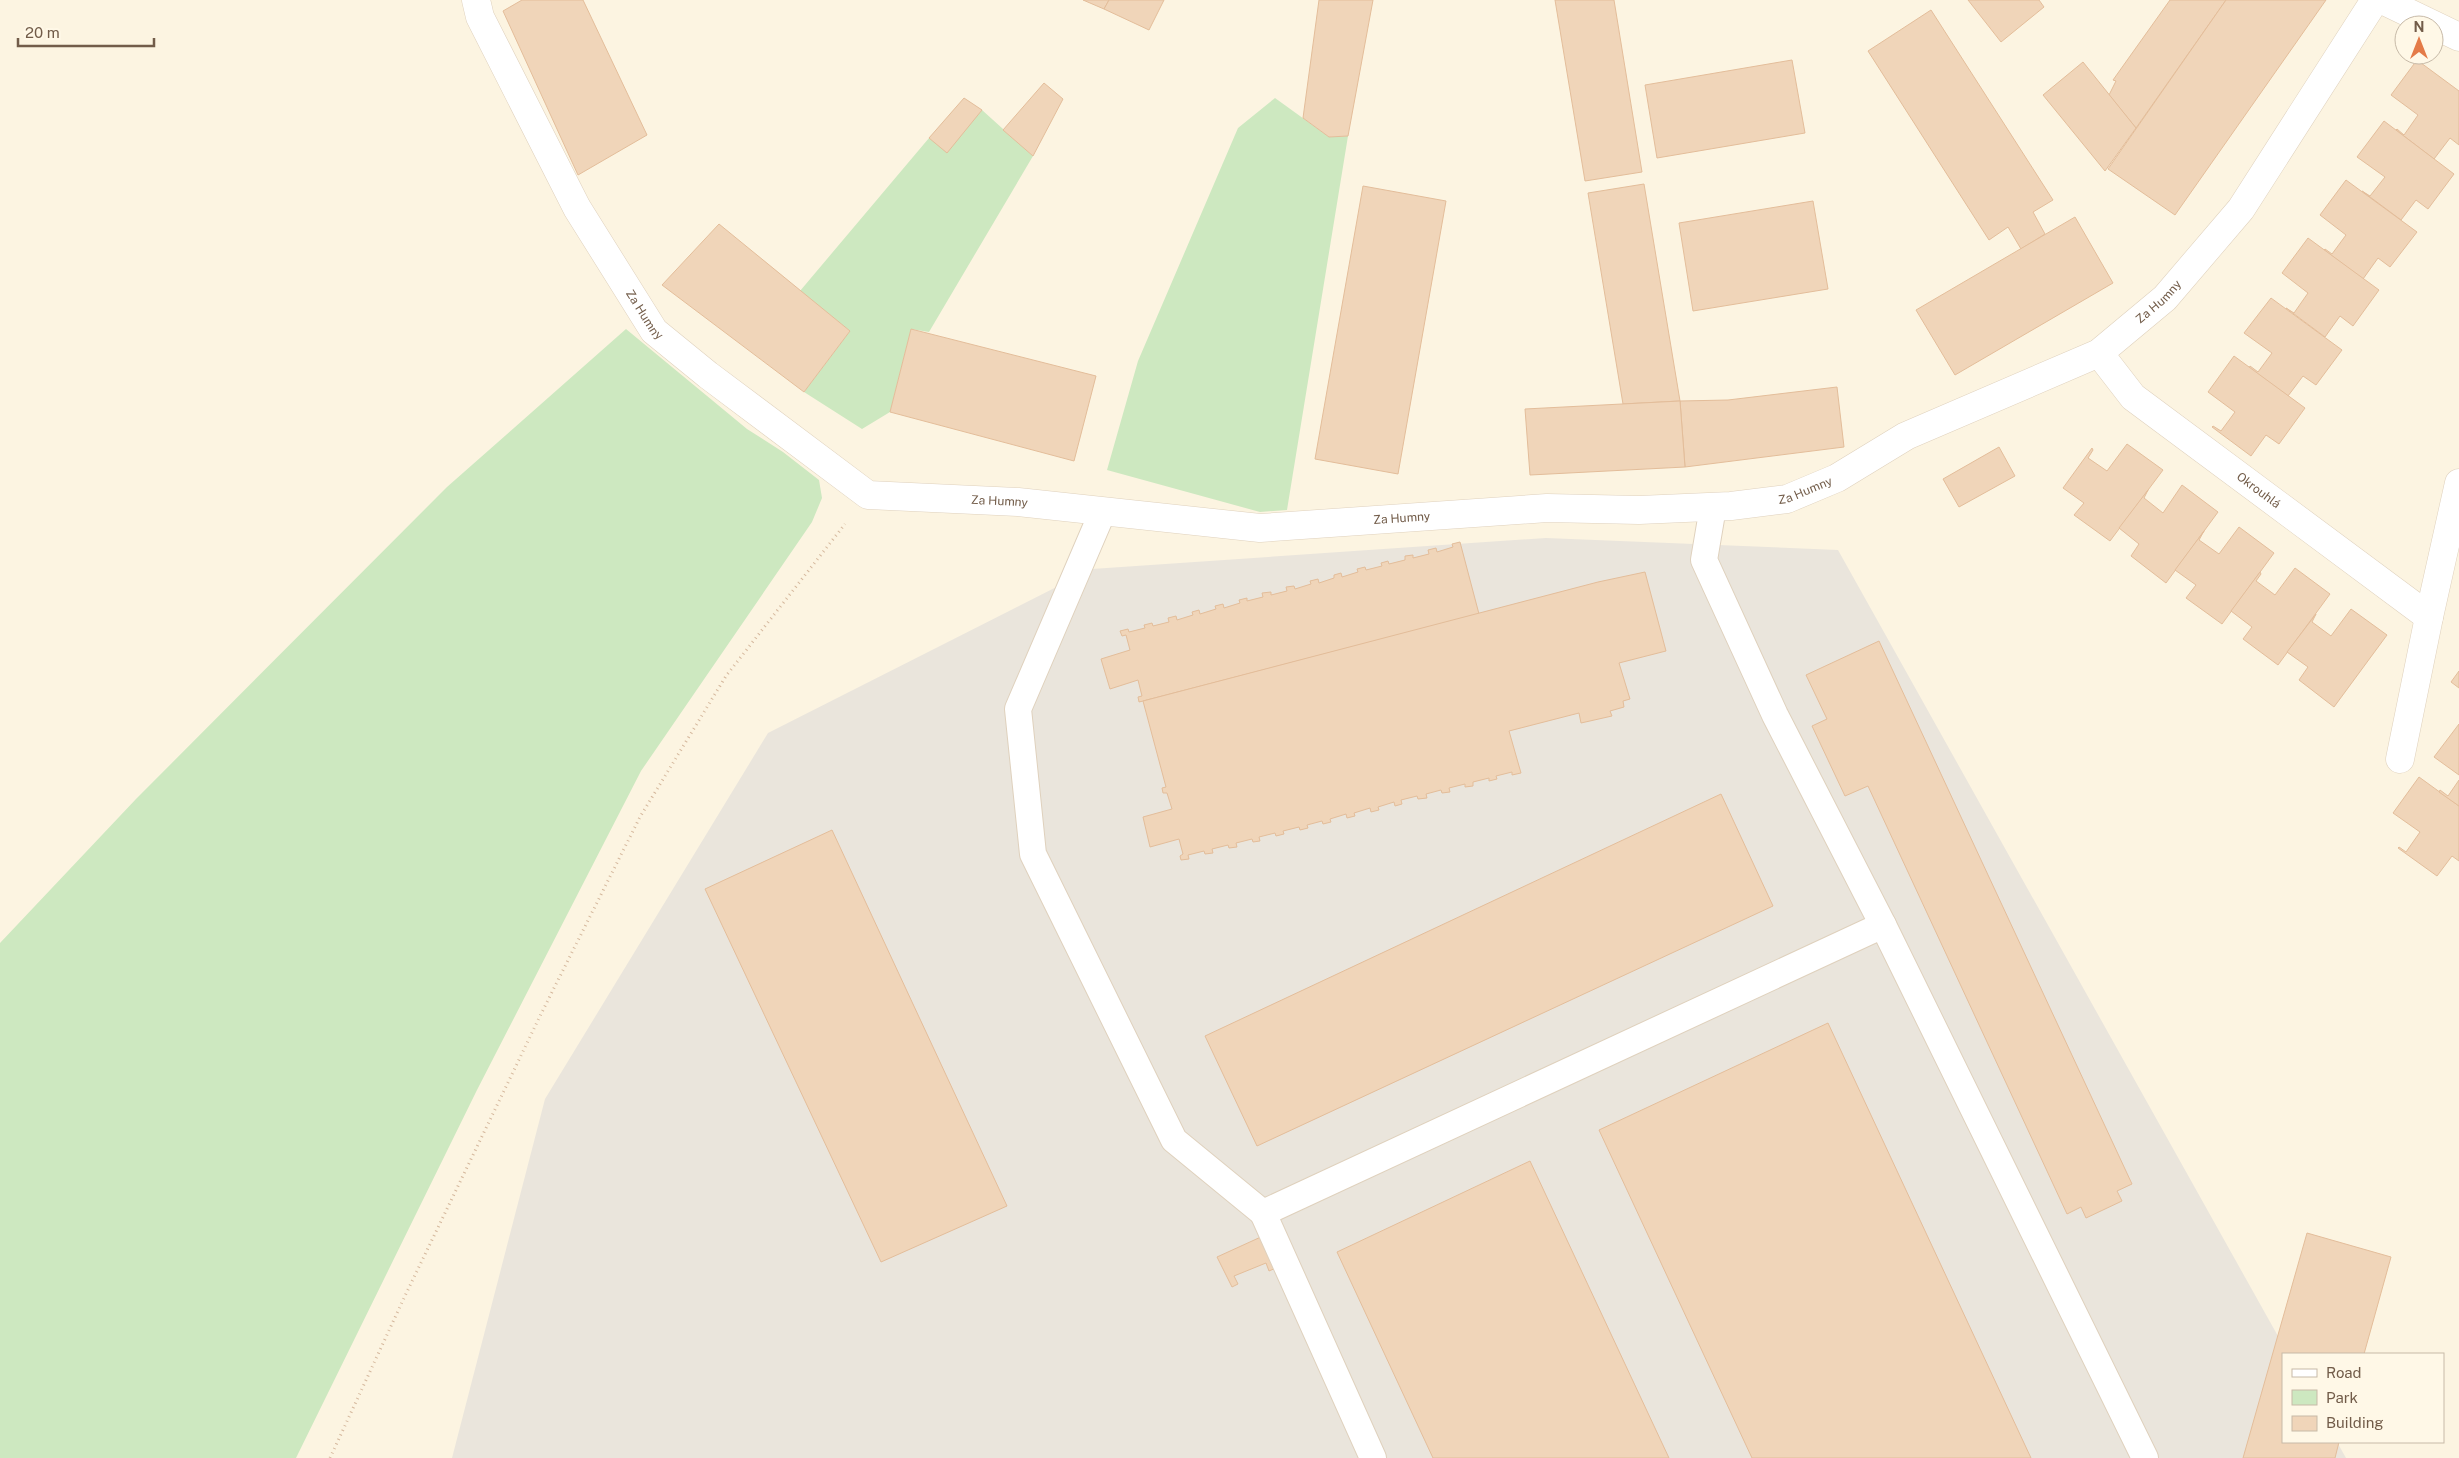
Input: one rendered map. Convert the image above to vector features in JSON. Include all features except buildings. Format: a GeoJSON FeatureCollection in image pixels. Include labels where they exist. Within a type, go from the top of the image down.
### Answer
{"type":"FeatureCollection","features":[{"type":"Feature","properties":{"kind":"street","name":"Za Humny"},"geometry":{"type":"LineString","coordinates":[[476,0],[480,17],[577,208],[654,331],[708,375],[868,494],[1018,502],[1260,528],[1547,508],[1639,510],[1713,507],[1787,499],[1837,478],[1906,436],[2098,353],[2165,298],[2241,209],[2375,0]]}},
{"type":"Feature","properties":{"kind":"street"},"geometry":{"type":"LineString","coordinates":[[2382,0],[2459,37]]}},
{"type":"Feature","properties":{"kind":"street","name":"Okrouhlá"},"geometry":{"type":"LineString","coordinates":[[2098,353],[2133,397],[2429,617]]}},
{"type":"Feature","properties":{"kind":"street"},"geometry":{"type":"LineString","coordinates":[[2400,758],[2459,483]]}},
{"type":"Feature","properties":{"kind":"lane"},"geometry":{"type":"LineString","coordinates":[[1713,507],[1704,560],[1775,715],[1883,925],[2146,1458]]}},
{"type":"Feature","properties":{"kind":"lane"},"geometry":{"type":"LineString","coordinates":[[1103,511],[1018,709],[1032,854],[1174,1140],[1263,1213],[1373,1458]]}},
{"type":"Feature","properties":{"kind":"lane"},"geometry":{"type":"LineString","coordinates":[[1263,1213],[1883,925]]}},
{"type":"Feature","properties":{"kind":"path"},"geometry":{"type":"LineString","coordinates":[[330,1458],[404,1298],[640,817],[726,676],[868,494]]}},
{"type":"Feature","properties":{"kind":"shaded area"},"geometry":{"type":"Polygon","coordinates":[[[1546,538],[1838,550],[2287,1353],[2282,1353],[2282,1443],[2338,1443],[2346,1458],[452,1458],[545,1099],[768,733],[1092,569],[1546,538]]]}},
{"type":"Feature","properties":{"kind":"green space"},"geometry":{"type":"Polygon","coordinates":[[[1275,98],[1329,137],[1348,136],[1287,510],[1260,512],[1107,470],[1138,361],[1238,128],[1275,98]]]}},
{"type":"Feature","properties":{"kind":"green space"},"geometry":{"type":"Polygon","coordinates":[[[982,110],[1033,156],[929,332],[911,329],[890,412],[862,429],[804,392],[850,331],[800,291],[929,138],[947,151],[982,110]]]}},
{"type":"Feature","properties":{"kind":"green space"},"geometry":{"type":"Polygon","coordinates":[[[626,329],[747,429],[783,452],[819,480],[822,498],[812,522],[641,771],[477,1090],[296,1458],[0,1458],[0,943],[136,799],[447,487],[626,329]]]}}]}
